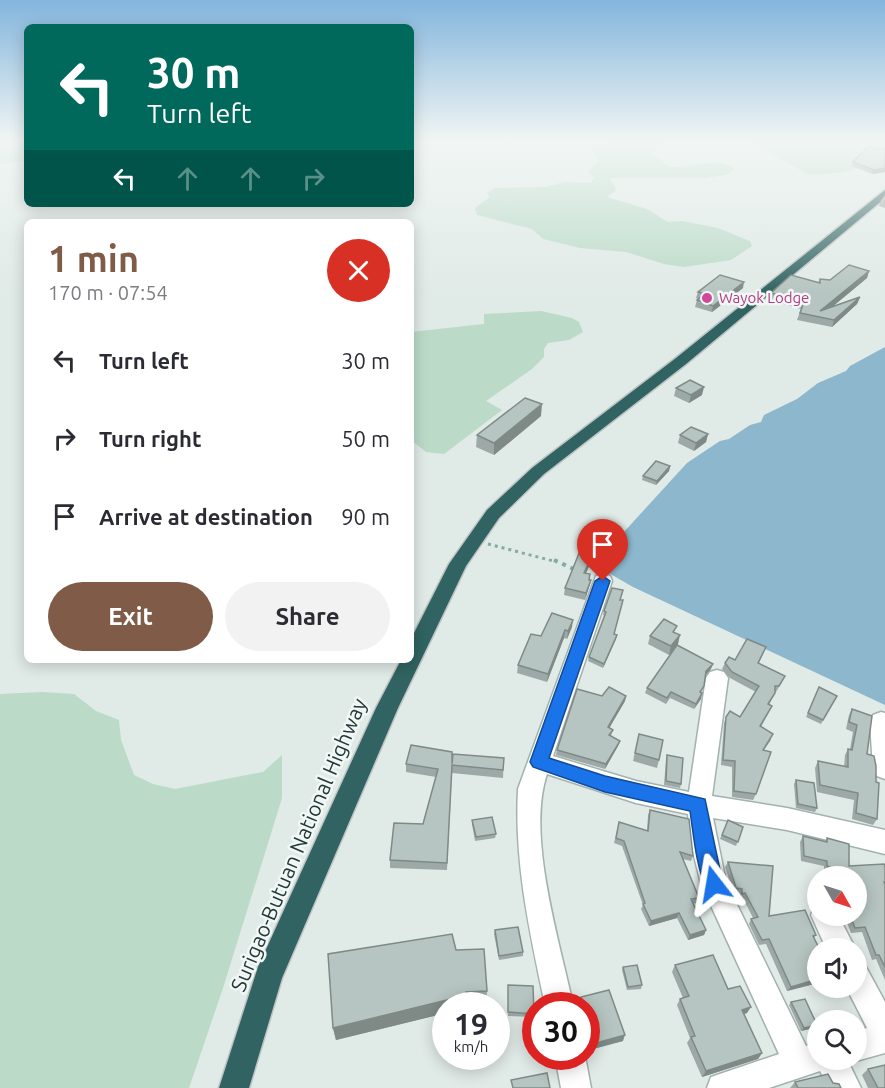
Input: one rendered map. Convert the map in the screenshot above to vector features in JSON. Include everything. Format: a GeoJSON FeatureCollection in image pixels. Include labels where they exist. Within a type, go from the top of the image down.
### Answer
{"type":"FeatureCollection","features":[{"type":"Feature","properties":{"kind":"highway","name":"Surigao-Butuan National Highway"},"geometry":{"type":"LineString","coordinates":[[414,654],[458,564],[493,514],[538,471],[681,361],[885,193]]}},
{"type":"Feature","properties":{"kind":"highway","name":"Surigao-Butuan National Highway"},"geometry":{"type":"LineString","coordinates":[[234,1088],[268,977],[387,708],[410,663]]}},
{"type":"Feature","properties":{"kind":"street"},"geometry":{"type":"LineString","coordinates":[[557,992],[531,862],[528,830],[530,789],[603,581]]}},
{"type":"Feature","properties":{"kind":"street"},"geometry":{"type":"LineString","coordinates":[[717,678],[699,805],[705,848],[714,884],[807,1058]]}},
{"type":"Feature","properties":{"kind":"street"},"geometry":{"type":"LineString","coordinates":[[881,721],[885,769]]}},
{"type":"Feature","properties":{"kind":"street"},"geometry":{"type":"LineString","coordinates":[[539,762],[605,784],[699,805],[787,819],[885,842]]}},
{"type":"Feature","properties":{"kind":"street"},"geometry":{"type":"LineString","coordinates":[[867,998],[885,1032]]}},
{"type":"Feature","properties":{"kind":"street"},"geometry":{"type":"LineString","coordinates":[[867,1043],[885,1038]]}},
{"type":"Feature","properties":{"kind":"street"},"geometry":{"type":"LineString","coordinates":[[738,1086],[807,1060]]}},
{"type":"Feature","properties":{"kind":"street"},"geometry":{"type":"LineString","coordinates":[[573,1070],[576,1088]]}},
{"type":"Feature","properties":{"kind":"street"},"geometry":{"type":"LineString","coordinates":[[836,1070],[846,1088]]}},
{"type":"Feature","properties":{"kind":"path"},"geometry":{"type":"LineString","coordinates":[[474,541],[548,558],[603,581]]}},
{"type":"Feature","properties":{"kind":"green space"},"geometry":{"type":"Polygon","coordinates":[[[614,192],[607,197],[647,209],[668,222],[682,221],[718,228],[750,241],[752,246],[731,260],[684,267],[664,264],[626,252],[580,248],[543,239],[532,229],[477,215],[475,208],[490,197],[487,193],[614,192]]]}},
{"type":"Feature","properties":{"kind":"green space"},"geometry":{"type":"Polygon","coordinates":[[[541,311],[572,318],[579,322],[583,332],[569,340],[548,343],[544,349],[544,357],[532,369],[486,401],[502,410],[444,454],[426,452],[414,442],[414,332],[484,324],[484,314],[541,311]]]}},
{"type":"Feature","properties":{"kind":"green space"},"geometry":{"type":"Polygon","coordinates":[[[42,692],[74,694],[96,711],[119,720],[121,740],[134,775],[153,784],[175,789],[263,772],[282,755],[282,798],[223,988],[189,1088],[0,1088],[0,694],[42,692]]]}},
{"type":"Feature","properties":{"kind":"water"},"geometry":{"type":"Polygon","coordinates":[[[885,347],[885,705],[633,587],[607,572],[607,555],[623,533],[687,463],[720,441],[729,439],[750,425],[761,422],[764,415],[797,399],[818,383],[846,371],[850,366],[885,347]]]}},
{"type":"Feature","properties":{"kind":"building"},"geometry":{"type":"Polygon","coordinates":[[[849,265],[869,271],[820,311],[860,297],[834,320],[800,313],[804,302],[771,293],[791,275],[820,283],[820,279],[830,280],[849,265]]]}},
{"type":"Feature","properties":{"kind":"building"},"geometry":{"type":"Polygon","coordinates":[[[720,275],[744,282],[713,306],[697,300],[705,294],[698,292],[720,275]]]}},
{"type":"Feature","properties":{"kind":"building"},"geometry":{"type":"Polygon","coordinates":[[[690,380],[704,387],[691,395],[676,388],[690,380]]]}},
{"type":"Feature","properties":{"kind":"building"},"geometry":{"type":"Polygon","coordinates":[[[525,398],[542,404],[494,443],[477,435],[525,398]]]}},
{"type":"Feature","properties":{"kind":"building"},"geometry":{"type":"Polygon","coordinates":[[[691,427],[708,434],[696,443],[680,435],[691,427]]]}},
{"type":"Feature","properties":{"kind":"building"},"geometry":{"type":"Polygon","coordinates":[[[656,461],[670,466],[657,481],[643,476],[656,461]]]}},
{"type":"Feature","properties":{"kind":"building"},"geometry":{"type":"Polygon","coordinates":[[[584,541],[597,545],[584,573],[590,574],[589,580],[591,580],[586,593],[565,588],[584,541]]]}},
{"type":"Feature","properties":{"kind":"building"},"geometry":{"type":"Polygon","coordinates":[[[612,588],[623,590],[620,600],[623,600],[614,634],[617,635],[604,664],[589,657],[606,612],[604,611],[612,588]]]}},
{"type":"Feature","properties":{"kind":"building"},"geometry":{"type":"Polygon","coordinates":[[[552,613],[573,620],[568,631],[565,630],[548,674],[518,665],[531,634],[541,636],[552,613]]]}},
{"type":"Feature","properties":{"kind":"building"},"geometry":{"type":"Polygon","coordinates":[[[664,619],[677,626],[673,632],[680,635],[671,646],[650,636],[664,619]]]}},
{"type":"Feature","properties":{"kind":"building"},"geometry":{"type":"Polygon","coordinates":[[[747,639],[766,647],[758,663],[785,676],[779,686],[775,686],[775,693],[768,704],[772,706],[760,726],[773,734],[763,750],[771,752],[756,794],[734,791],[735,761],[723,760],[726,717],[730,711],[740,717],[759,686],[732,672],[725,663],[729,657],[735,660],[747,639]]]}},
{"type":"Feature","properties":{"kind":"building"},"geometry":{"type":"Polygon","coordinates":[[[677,645],[713,664],[706,671],[704,686],[700,692],[702,693],[696,704],[671,692],[667,698],[647,688],[677,645]]]}},
{"type":"Feature","properties":{"kind":"building"},"geometry":{"type":"Polygon","coordinates":[[[609,687],[626,696],[608,727],[613,730],[609,735],[620,741],[606,764],[557,750],[577,689],[602,696],[609,687]]]}},
{"type":"Feature","properties":{"kind":"building"},"geometry":{"type":"Polygon","coordinates":[[[819,687],[837,696],[823,720],[808,713],[819,687]]]}},
{"type":"Feature","properties":{"kind":"building"},"geometry":{"type":"Polygon","coordinates":[[[852,709],[872,716],[867,754],[874,756],[876,782],[879,783],[877,819],[856,813],[858,793],[820,785],[818,761],[848,767],[848,749],[852,750],[857,725],[849,722],[852,709]]]}},
{"type":"Feature","properties":{"kind":"building"},"geometry":{"type":"Polygon","coordinates":[[[639,734],[663,740],[659,760],[635,753],[639,734]]]}},
{"type":"Feature","properties":{"kind":"building"},"geometry":{"type":"Polygon","coordinates":[[[411,745],[452,752],[452,764],[453,754],[504,758],[503,770],[452,765],[447,863],[390,860],[394,823],[423,824],[438,769],[406,764],[411,745]]]}},
{"type":"Feature","properties":{"kind":"building"},"geometry":{"type":"Polygon","coordinates":[[[667,755],[683,758],[681,784],[666,781],[667,755]]]}},
{"type":"Feature","properties":{"kind":"building"},"geometry":{"type":"Polygon","coordinates":[[[796,780],[814,783],[817,808],[798,804],[796,780]]]}},
{"type":"Feature","properties":{"kind":"building"},"geometry":{"type":"Polygon","coordinates":[[[650,810],[689,819],[693,856],[680,852],[699,898],[691,899],[706,930],[690,935],[679,913],[651,921],[643,904],[645,903],[624,841],[616,838],[619,822],[648,831],[650,810]]]}},
{"type":"Feature","properties":{"kind":"building"},"geometry":{"type":"Polygon","coordinates":[[[492,817],[496,834],[476,837],[472,820],[492,817]]]}},
{"type":"Feature","properties":{"kind":"building"},"geometry":{"type":"Polygon","coordinates":[[[728,820],[743,827],[738,842],[722,835],[728,820]]]}},
{"type":"Feature","properties":{"kind":"building"},"geometry":{"type":"Polygon","coordinates":[[[803,836],[827,842],[827,838],[849,844],[849,866],[827,866],[827,861],[804,856],[803,836]]]}},
{"type":"Feature","properties":{"kind":"building"},"geometry":{"type":"Polygon","coordinates":[[[728,862],[773,866],[769,916],[805,910],[807,926],[812,926],[816,935],[813,936],[814,938],[807,938],[807,982],[791,987],[769,939],[762,940],[751,919],[758,917],[745,893],[742,894],[742,889],[736,888],[728,862]]]}},
{"type":"Feature","properties":{"kind":"building"},"geometry":{"type":"Polygon","coordinates":[[[884,864],[885,967],[879,955],[876,955],[865,927],[855,928],[854,926],[867,926],[867,866],[849,866],[884,864]]]}},
{"type":"Feature","properties":{"kind":"building"},"geometry":{"type":"Polygon","coordinates":[[[518,927],[523,952],[499,956],[495,930],[518,927]]]}},
{"type":"Feature","properties":{"kind":"building"},"geometry":{"type":"Polygon","coordinates":[[[452,934],[456,950],[484,949],[487,991],[432,992],[432,1004],[333,1028],[328,954],[452,934]]]}},
{"type":"Feature","properties":{"kind":"building"},"geometry":{"type":"Polygon","coordinates":[[[713,955],[728,989],[740,986],[751,1007],[742,1010],[762,1053],[706,1071],[691,1037],[695,1036],[680,999],[689,996],[675,965],[713,955]]]}},
{"type":"Feature","properties":{"kind":"building"},"geometry":{"type":"Polygon","coordinates":[[[637,965],[642,985],[628,987],[623,967],[637,965]]]}},
{"type":"Feature","properties":{"kind":"building"},"geometry":{"type":"Polygon","coordinates":[[[508,985],[533,986],[533,992],[522,992],[522,1013],[510,1012],[510,992],[508,992],[508,985]]]}},
{"type":"Feature","properties":{"kind":"building"},"geometry":{"type":"Polygon","coordinates":[[[609,990],[625,1035],[600,1042],[600,992],[609,990]]]}},
{"type":"Feature","properties":{"kind":"building"},"geometry":{"type":"Polygon","coordinates":[[[805,999],[810,1010],[807,1010],[807,1027],[804,1028],[791,1002],[805,999]]]}},
{"type":"Feature","properties":{"kind":"building"},"geometry":{"type":"Polygon","coordinates":[[[885,1065],[885,1088],[878,1088],[868,1069],[885,1065]]]}},
{"type":"Feature","properties":{"kind":"building"},"geometry":{"type":"Polygon","coordinates":[[[547,1073],[550,1088],[513,1088],[511,1080],[547,1073]]]}},
{"type":"Feature","properties":{"kind":"building"},"geometry":{"type":"Polygon","coordinates":[[[828,1074],[833,1083],[839,1084],[841,1088],[798,1088],[795,1082],[828,1074]]]}},
{"type":"Feature","properties":{"kind":"place","name":"Wayok Lodge"},"geometry":{"type":"Point","coordinates":[707,298]}},
{"type":"Feature","properties":{"kind":"route"},"geometry":{"type":"LineString","coordinates":[[603,581],[539,762],[605,784],[699,805],[705,848],[714,884]]}}]}
